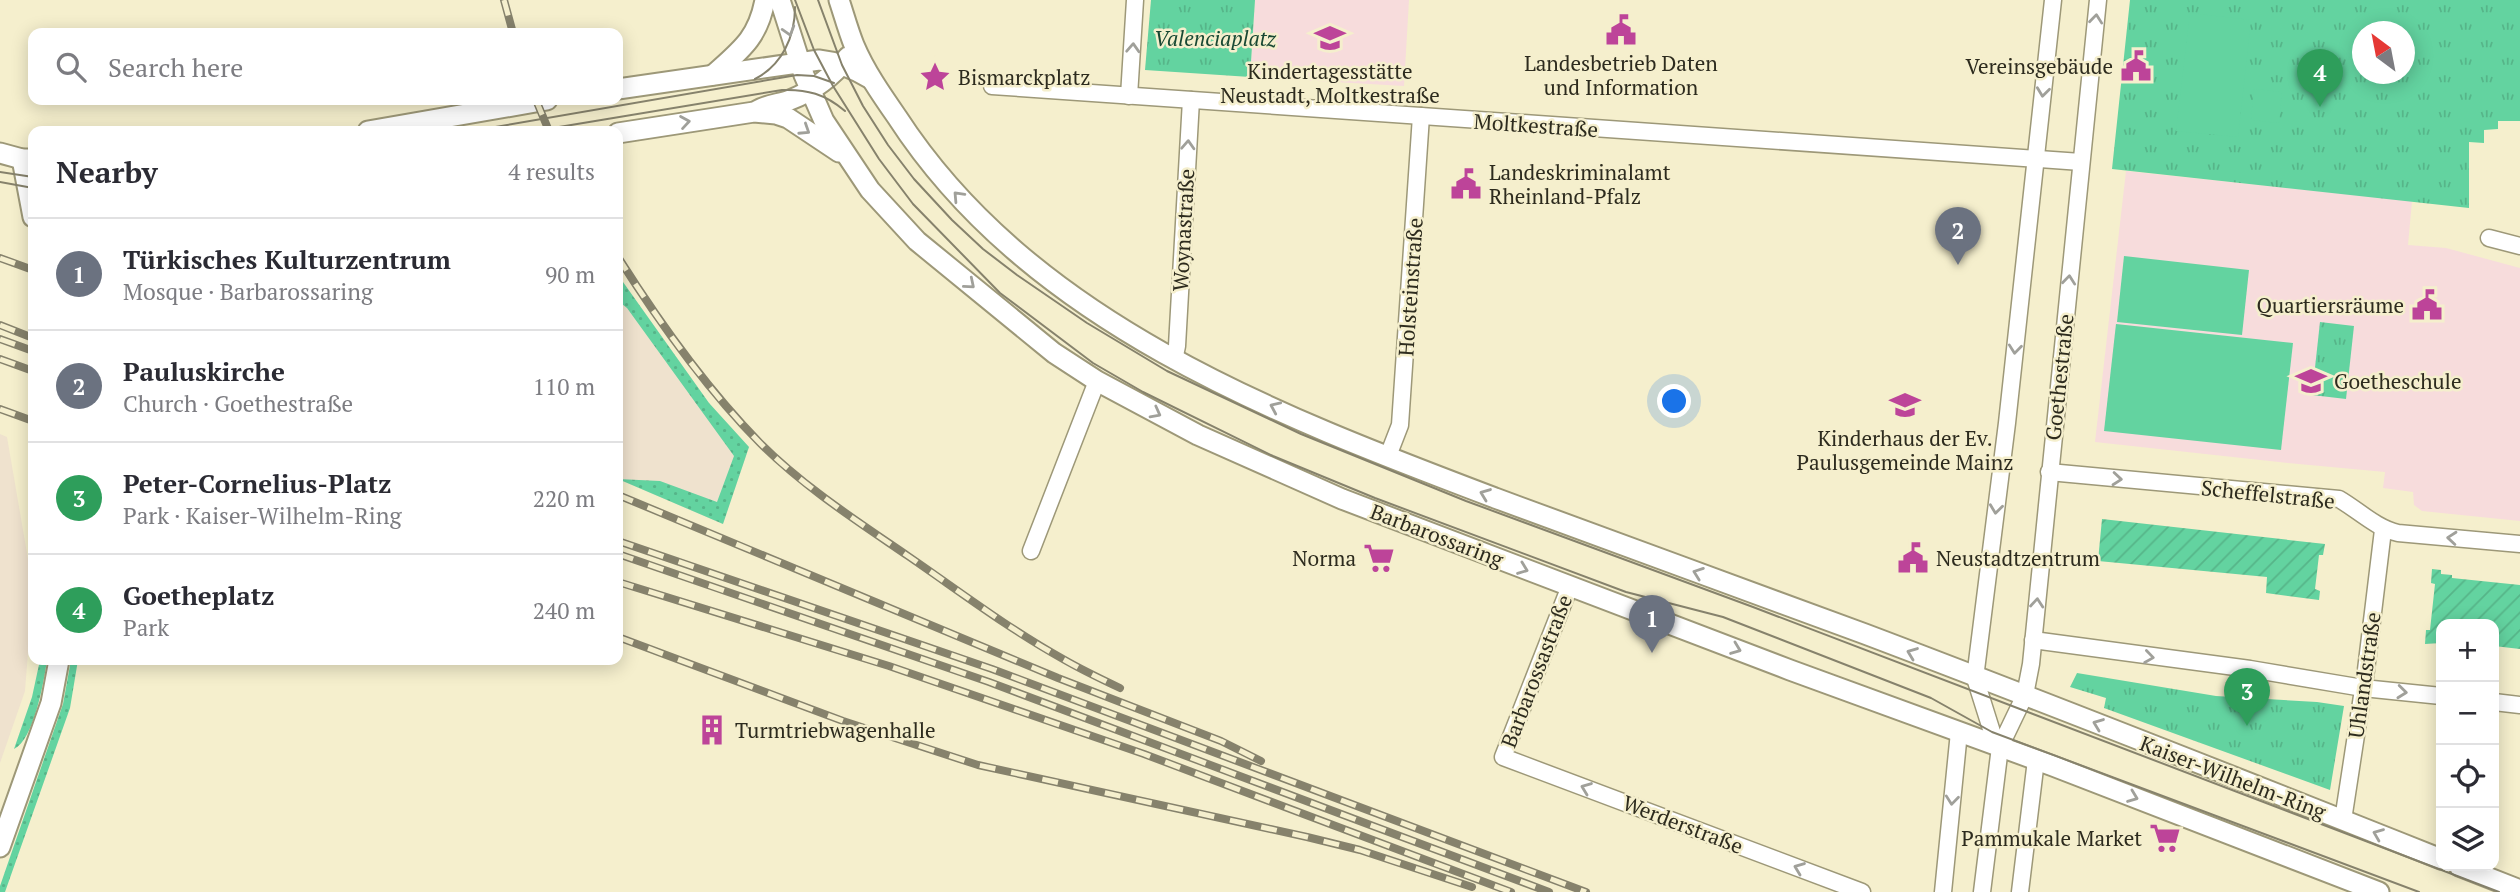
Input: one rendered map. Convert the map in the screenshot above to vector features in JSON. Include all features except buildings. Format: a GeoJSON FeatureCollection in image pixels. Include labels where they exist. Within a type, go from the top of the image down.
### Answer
{"type":"FeatureCollection","features":[{"type":"Feature","properties":{"kind":"street"},"geometry":{"type":"LineString","coordinates":[[713,75],[754,36],[765,0]]}},
{"type":"Feature","properties":{"kind":"street"},"geometry":{"type":"LineString","coordinates":[[780,0],[810,91],[824,121],[850,163]]}},
{"type":"Feature","properties":{"kind":"street"},"geometry":{"type":"LineString","coordinates":[[839,0],[853,43],[871,79],[910,138],[948,187],[1006,244],[1079,300],[1174,360],[1388,456],[2025,695]]}},
{"type":"Feature","properties":{"kind":"street"},"geometry":{"type":"LineString","coordinates":[[1129,96],[1135,0]]}},
{"type":"Feature","properties":{"kind":"street","name":"Goethestraße"},"geometry":{"type":"LineString","coordinates":[[2000,747],[1992,732],[1975,678],[2007,423],[2053,0]]}},
{"type":"Feature","properties":{"kind":"street","name":"Goethestraße"},"geometry":{"type":"LineString","coordinates":[[1982,892],[2000,747],[2025,695],[2034,640],[2098,0]]}},
{"type":"Feature","properties":{"kind":"street"},"geometry":{"type":"LineString","coordinates":[[623,132],[754,111],[788,101],[810,91],[828,78],[842,65],[853,43]]}},
{"type":"Feature","properties":{"kind":"street"},"geometry":{"type":"LineString","coordinates":[[623,88],[819,60],[856,69],[871,79]]}},
{"type":"Feature","properties":{"kind":"street","name":"Moltkestraße"},"geometry":{"type":"LineString","coordinates":[[992,86],[2081,162]]}},
{"type":"Feature","properties":{"kind":"street","name":"Woynastraße"},"geometry":{"type":"LineString","coordinates":[[1174,360],[1191,100]]}},
{"type":"Feature","properties":{"kind":"street"},"geometry":{"type":"LineString","coordinates":[[397,126],[518,105]]}},
{"type":"Feature","properties":{"kind":"street"},"geometry":{"type":"LineString","coordinates":[[754,111],[788,118],[838,151],[850,163]]}},
{"type":"Feature","properties":{"kind":"street","name":"Holsteinstraße"},"geometry":{"type":"LineString","coordinates":[[1388,456],[1401,425],[1421,116]]}},
{"type":"Feature","properties":{"kind":"street"},"geometry":{"type":"LineString","coordinates":[[0,153],[28,161]]}},
{"type":"Feature","properties":{"kind":"street","name":"Barbarossaring"},"geometry":{"type":"LineString","coordinates":[[850,163],[870,190],[917,241],[1054,353],[1097,381],[1198,435],[1342,499],[2000,747]]}},
{"type":"Feature","properties":{"kind":"street"},"geometry":{"type":"LineString","coordinates":[[2489,238],[2520,246]]}},
{"type":"Feature","properties":{"kind":"street"},"geometry":{"type":"LineString","coordinates":[[1031,551],[1097,381]]}},
{"type":"Feature","properties":{"kind":"street","name":"Scheffelstraße"},"geometry":{"type":"LineString","coordinates":[[2049,472],[2339,499],[2361,512],[2382,530]]}},
{"type":"Feature","properties":{"kind":"street"},"geometry":{"type":"LineString","coordinates":[[2382,530],[2520,544]]}},
{"type":"Feature","properties":{"kind":"street","name":"Uhlandstraße"},"geometry":{"type":"LineString","coordinates":[[2343,820],[2363,688],[2382,530]]}},
{"type":"Feature","properties":{"kind":"street","name":"Barbarossastraße"},"geometry":{"type":"LineString","coordinates":[[1503,757],[1570,586]]}},
{"type":"Feature","properties":{"kind":"street"},"geometry":{"type":"LineString","coordinates":[[2034,640],[2158,659],[2250,669],[2363,688],[2436,695]]}},
{"type":"Feature","properties":{"kind":"street"},"geometry":{"type":"LineString","coordinates":[[0,847],[51,703],[58,665]]}},
{"type":"Feature","properties":{"kind":"street","name":"Kaiser-Wilhelm-Ring"},"geometry":{"type":"LineString","coordinates":[[2025,695],[2436,857]]}},
{"type":"Feature","properties":{"kind":"street"},"geometry":{"type":"LineString","coordinates":[[2499,703],[2520,705]]}},
{"type":"Feature","properties":{"kind":"street"},"geometry":{"type":"LineString","coordinates":[[1943,892],[1959,732]]}},
{"type":"Feature","properties":{"kind":"street"},"geometry":{"type":"LineString","coordinates":[[2000,747],[2343,885],[2379,892]]}},
{"type":"Feature","properties":{"kind":"street","name":"Werderstraße"},"geometry":{"type":"LineString","coordinates":[[1503,757],[1862,892]]}},
{"type":"Feature","properties":{"kind":"street"},"geometry":{"type":"LineString","coordinates":[[2020,892],[2035,760]]}},
{"type":"Feature","properties":{"kind":"street"},"geometry":{"type":"LineString","coordinates":[[2472,871],[2520,890]]}},
{"type":"Feature","properties":{"kind":"shaded area","name":"Kindertagesstätte Neustadt, Moltkestraße"},"geometry":{"type":"Polygon","coordinates":[[[1255,0],[1409,0],[1404,86],[1250,77],[1255,0]]]}},
{"type":"Feature","properties":{"kind":"shaded area","name":"Goetheschule"},"geometry":{"type":"Polygon","coordinates":[[[2126,171],[2412,201],[2408,245],[2446,248],[2520,268],[2520,521],[2422,511],[2414,505],[2413,492],[2383,488],[2385,472],[2095,442],[2126,171]]]}},
{"type":"Feature","properties":{"kind":"shaded area"},"geometry":{"type":"Polygon","coordinates":[[[623,282],[709,403],[749,447],[723,524],[623,481],[623,282]]]}},
{"type":"Feature","properties":{"kind":"shaded area"},"geometry":{"type":"Polygon","coordinates":[[[0,434],[7,437],[28,559],[28,652],[25,691],[0,763],[0,434]]]}},
{"type":"Feature","properties":{"kind":"green space","name":"Valenciaplatz"},"geometry":{"type":"Polygon","coordinates":[[[1151,0],[1255,0],[1250,77],[1145,70],[1151,0]]]}},
{"type":"Feature","properties":{"kind":"green space"},"geometry":{"type":"Polygon","coordinates":[[[2130,0],[2520,0],[2520,121],[2498,121],[2498,129],[2484,130],[2484,143],[2469,142],[2469,208],[2112,169],[2130,0]]]}},
{"type":"Feature","properties":{"kind":"green space"},"geometry":{"type":"Polygon","coordinates":[[[2190,13],[2251,20],[2238,137],[2176,131],[2190,13]]]}},
{"type":"Feature","properties":{"kind":"green space"},"geometry":{"type":"Polygon","coordinates":[[[2254,89],[2282,92],[2279,123],[2251,120],[2254,89]]]}},
{"type":"Feature","properties":{"kind":"green space"},"geometry":{"type":"Polygon","coordinates":[[[2124,256],[2249,270],[2242,335],[2117,322],[2124,256]]]}},
{"type":"Feature","properties":{"kind":"green space"},"geometry":{"type":"Polygon","coordinates":[[[623,282],[709,403],[749,447],[723,524],[623,481],[660,481],[717,502],[734,456],[623,305],[623,282]]]}},
{"type":"Feature","properties":{"kind":"green space"},"geometry":{"type":"Polygon","coordinates":[[[2320,322],[2354,326],[2346,399],[2312,395],[2320,322]]]}},
{"type":"Feature","properties":{"kind":"green space"},"geometry":{"type":"Polygon","coordinates":[[[2116,324],[2293,343],[2281,450],[2104,431],[2116,324]]]}},
{"type":"Feature","properties":{"kind":"green space"},"geometry":{"type":"Polygon","coordinates":[[[2102,519],[2325,544],[2323,555],[2319,555],[2315,589],[2320,591],[2319,600],[2266,593],[2267,577],[2098,561],[2102,519]]]}},
{"type":"Feature","properties":{"kind":"green space"},"geometry":{"type":"Polygon","coordinates":[[[2432,569],[2441,570],[2441,574],[2452,575],[2452,578],[2520,585],[2520,649],[2499,647],[2499,619],[2436,619],[2436,643],[2425,644],[2426,630],[2430,630],[2435,584],[2431,583],[2432,569]]]}},
{"type":"Feature","properties":{"kind":"green space"},"geometry":{"type":"Polygon","coordinates":[[[39,665],[46,665],[37,709],[27,734],[14,749],[32,697],[39,665]]]}},
{"type":"Feature","properties":{"kind":"green space"},"geometry":{"type":"Polygon","coordinates":[[[70,665],[77,665],[70,708],[5,892],[0,892],[0,886],[63,704],[70,665]]]}},
{"type":"Feature","properties":{"kind":"green space"},"geometry":{"type":"Polygon","coordinates":[[[2077,673],[2216,696],[2344,706],[2330,790],[2104,708],[2106,698],[2070,687],[2077,673]]]}},
{"type":"Feature","properties":{"kind":"tram line"},"geometry":{"type":"LineString","coordinates":[[795,0],[814,50],[833,86],[879,159],[913,204],[1000,293],[1093,363],[1143,392],[1273,456],[1375,498],[1626,592],[1723,617],[1931,698],[1992,732],[2419,892]]}},
{"type":"Feature","properties":{"kind":"tram line"},"geometry":{"type":"LineString","coordinates":[[818,0],[842,65],[863,106],[914,179],[952,220],[983,249],[1017,275],[1087,323],[1167,371],[1301,434],[1466,501],[1753,607],[2499,892]]}},
{"type":"Feature","properties":{"kind":"tram line"},"geometry":{"type":"LineString","coordinates":[[755,79],[780,58],[793,29],[795,7]]}},
{"type":"Feature","properties":{"kind":"tram line"},"geometry":{"type":"LineString","coordinates":[[623,105],[797,75],[814,76],[834,83]]}},
{"type":"Feature","properties":{"kind":"tram line"},"geometry":{"type":"LineString","coordinates":[[565,126],[782,90],[800,90],[815,94],[830,100],[845,111]]}},
{"type":"Feature","properties":{"kind":"tram line"},"geometry":{"type":"LineString","coordinates":[[501,126],[623,105]]}},
{"type":"Feature","properties":{"kind":"tram line"},"geometry":{"type":"LineString","coordinates":[[0,172],[28,176]]}},
{"type":"Feature","properties":{"kind":"tram line"},"geometry":{"type":"LineString","coordinates":[[0,182],[28,187]]}},
{"type":"Feature","properties":{"kind":"railway"},"geometry":{"type":"LineString","coordinates":[[504,0],[512,28]]}},
{"type":"Feature","properties":{"kind":"railway"},"geometry":{"type":"LineString","coordinates":[[538,105],[547,126]]}},
{"type":"Feature","properties":{"kind":"railway"},"geometry":{"type":"LineString","coordinates":[[0,258],[28,268]]}},
{"type":"Feature","properties":{"kind":"railway"},"geometry":{"type":"LineString","coordinates":[[623,265],[702,377],[740,422],[777,459],[850,516],[1004,622],[1070,663],[1120,688]]}},
{"type":"Feature","properties":{"kind":"railway"},"geometry":{"type":"LineString","coordinates":[[0,325],[28,336]]}},
{"type":"Feature","properties":{"kind":"railway"},"geometry":{"type":"LineString","coordinates":[[0,339],[28,349]]}},
{"type":"Feature","properties":{"kind":"railway"},"geometry":{"type":"LineString","coordinates":[[0,359],[28,369]]}},
{"type":"Feature","properties":{"kind":"railway"},"geometry":{"type":"LineString","coordinates":[[0,409],[28,419]]}},
{"type":"Feature","properties":{"kind":"railway"},"geometry":{"type":"LineString","coordinates":[[623,497],[1058,678],[1221,741],[1261,761]]}},
{"type":"Feature","properties":{"kind":"railway"},"geometry":{"type":"LineString","coordinates":[[623,543],[992,669],[1586,892]]}},
{"type":"Feature","properties":{"kind":"railway"},"geometry":{"type":"LineString","coordinates":[[623,556],[989,682],[1549,892]]}},
{"type":"Feature","properties":{"kind":"railway"},"geometry":{"type":"LineString","coordinates":[[623,584],[889,666],[1144,754],[1511,892]]}},
{"type":"Feature","properties":{"kind":"railway"},"geometry":{"type":"LineString","coordinates":[[623,639],[843,721],[978,765],[1360,850],[1472,887]]}},
{"type":"Feature","properties":{"kind":"place","name":"Landesbetrieb Daten und Information"},"geometry":{"type":"Point","coordinates":[1621,30]}},
{"type":"Feature","properties":{"kind":"place","name":"Kindertagesstätte Neustadt, Moltkestraße"},"geometry":{"type":"Point","coordinates":[1330,38]}},
{"type":"Feature","properties":{"kind":"place","name":"Vereinsgebäude"},"geometry":{"type":"Point","coordinates":[2136,66]}},
{"type":"Feature","properties":{"kind":"place","name":"Bismarckplatz"},"geometry":{"type":"Point","coordinates":[935,77]}},
{"type":"Feature","properties":{"kind":"place","name":"Goetheplatz"},"geometry":{"type":"Point","coordinates":[2320,107]}},
{"type":"Feature","properties":{"kind":"place","name":"Landeskriminalamt Rheinland-Pfalz"},"geometry":{"type":"Point","coordinates":[1466,184]}},
{"type":"Feature","properties":{"kind":"place","name":"Pauluskirche"},"geometry":{"type":"Point","coordinates":[1958,265]}},
{"type":"Feature","properties":{"kind":"place","name":"Quartiersräume"},"geometry":{"type":"Point","coordinates":[2427,305]}},
{"type":"Feature","properties":{"kind":"place","name":"Goetheschule"},"geometry":{"type":"Point","coordinates":[2311,381]}},
{"type":"Feature","properties":{"kind":"place","name":"Kinderhaus der Ev. Paulusgemeinde Mainz"},"geometry":{"type":"Point","coordinates":[1905,405]}},
{"type":"Feature","properties":{"kind":"place","name":"Norma"},"geometry":{"type":"Point","coordinates":[1379,558]}},
{"type":"Feature","properties":{"kind":"place","name":"Neustadtzentrum"},"geometry":{"type":"Point","coordinates":[1913,558]}},
{"type":"Feature","properties":{"kind":"place","name":"Türkisches Kulturzentrum"},"geometry":{"type":"Point","coordinates":[1652,653]}},
{"type":"Feature","properties":{"kind":"place","name":"Peter-Cornelius-Platz"},"geometry":{"type":"Point","coordinates":[2247,726]}},
{"type":"Feature","properties":{"kind":"place","name":"Turmtriebwagenhalle"},"geometry":{"type":"Point","coordinates":[712,730]}},
{"type":"Feature","properties":{"kind":"place","name":"Pammukale Market"},"geometry":{"type":"Point","coordinates":[2165,838]}}]}
